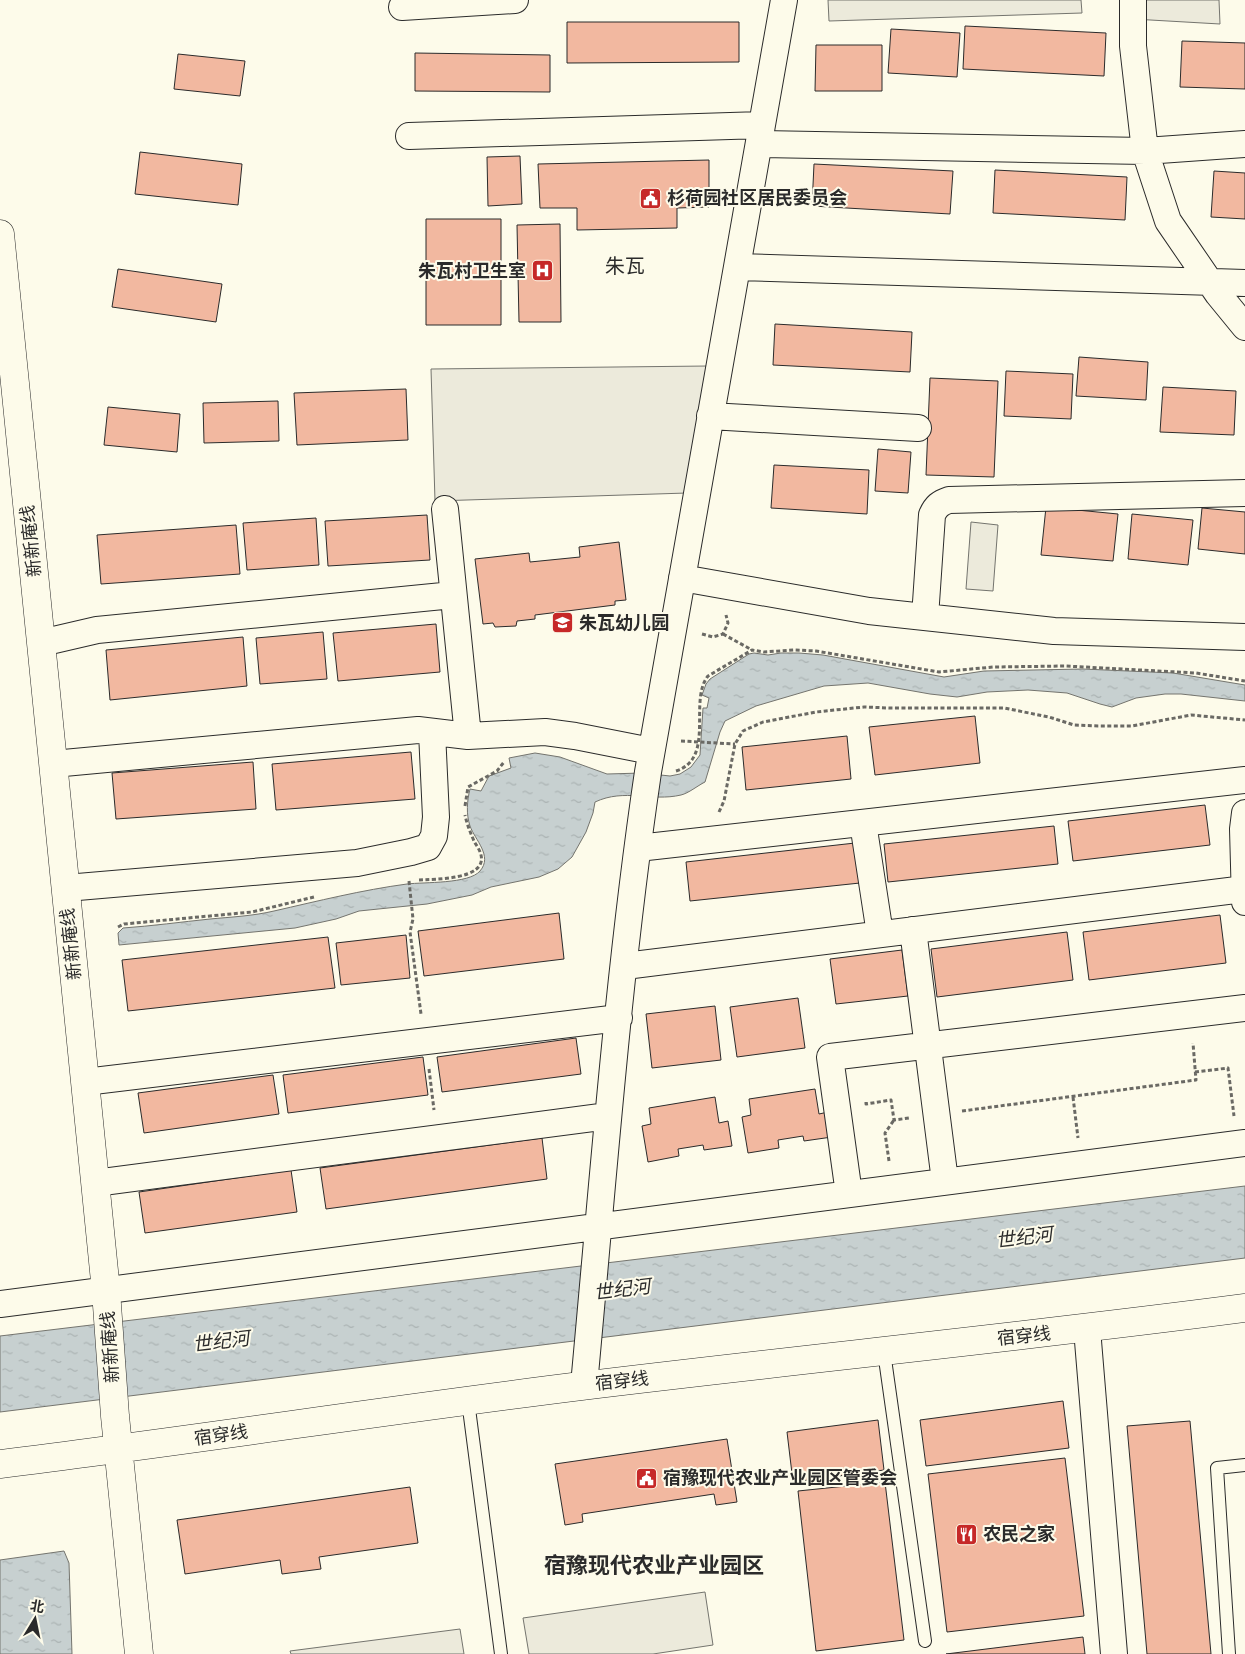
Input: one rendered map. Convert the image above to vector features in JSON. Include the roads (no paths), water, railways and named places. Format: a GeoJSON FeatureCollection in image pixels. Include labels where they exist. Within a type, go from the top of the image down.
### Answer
{"type":"FeatureCollection","features":[{"type":"Feature","properties":{"kind":"street"},"geometry":{"type":"LineString","coordinates":[[402,7],[515,0]]}},
{"type":"Feature","properties":{"kind":"street"},"geometry":{"type":"LineString","coordinates":[[584,1385],[599,1234],[608,1116],[624,966],[651,751],[784,0]]}},
{"type":"Feature","properties":{"kind":"street"},"geometry":{"type":"LineString","coordinates":[[1134,0],[1133,46],[1145,151],[1168,221],[1210,282],[1245,327]]}},
{"type":"Feature","properties":{"kind":"street"},"geometry":{"type":"LineString","coordinates":[[409,136],[760,134],[1145,151],[1245,144]]}},
{"type":"Feature","properties":{"kind":"street","name":"新新庵线"},"geometry":{"type":"LineString","coordinates":[[0,234],[107,1297],[115,1416],[139,1654]]}},
{"type":"Feature","properties":{"kind":"street"},"geometry":{"type":"LineString","coordinates":[[737,267],[1245,283]]}},
{"type":"Feature","properties":{"kind":"street"},"geometry":{"type":"LineString","coordinates":[[710,416],[918,428]]}},
{"type":"Feature","properties":{"kind":"street"},"geometry":{"type":"LineString","coordinates":[[925,617],[932,515],[936,506],[942,502],[949,500],[1245,493]]}},
{"type":"Feature","properties":{"kind":"street"},"geometry":{"type":"LineString","coordinates":[[445,509],[468,736]]}},
{"type":"Feature","properties":{"kind":"street"},"geometry":{"type":"LineString","coordinates":[[682,578],[869,611],[1054,631],[1245,636]]}},
{"type":"Feature","properties":{"kind":"street"},"geometry":{"type":"LineString","coordinates":[[41,643],[97,630],[453,595]]}},
{"type":"Feature","properties":{"kind":"street"},"geometry":{"type":"LineString","coordinates":[[53,764],[418,730],[468,736],[545,732],[651,751]]}},
{"type":"Feature","properties":{"kind":"street"},"geometry":{"type":"LineString","coordinates":[[66,888],[357,863],[428,847],[434,836],[436,817],[432,732]]}},
{"type":"Feature","properties":{"kind":"street"},"geometry":{"type":"LineString","coordinates":[[638,848],[1245,780]]}},
{"type":"Feature","properties":{"kind":"street"},"geometry":{"type":"LineString","coordinates":[[1245,813],[1243,829],[1245,902]]}},
{"type":"Feature","properties":{"kind":"street"},"geometry":{"type":"LineString","coordinates":[[863,822],[880,934]]}},
{"type":"Feature","properties":{"kind":"street"},"geometry":{"type":"LineString","coordinates":[[624,966],[1245,889]]}},
{"type":"Feature","properties":{"kind":"street"},"geometry":{"type":"LineString","coordinates":[[913,930],[946,1181]]}},
{"type":"Feature","properties":{"kind":"street"},"geometry":{"type":"LineString","coordinates":[[849,1194],[830,1058],[1245,1008]]}},
{"type":"Feature","properties":{"kind":"street"},"geometry":{"type":"LineString","coordinates":[[85,1082],[619,1018]]}},
{"type":"Feature","properties":{"kind":"street"},"geometry":{"type":"LineString","coordinates":[[95,1183],[608,1116]]}},
{"type":"Feature","properties":{"kind":"street"},"geometry":{"type":"LineString","coordinates":[[0,1304],[107,1297],[599,1234],[849,1194],[1241,1143]]}},
{"type":"Feature","properties":{"kind":"street","name":"宿穿线"},"geometry":{"type":"LineString","coordinates":[[0,1464],[584,1385],[1087,1329],[1245,1308]]}},
{"type":"Feature","properties":{"kind":"street"},"geometry":{"type":"LineString","coordinates":[[1087,1329],[1114,1654]]}},
{"type":"Feature","properties":{"kind":"lane"},"geometry":{"type":"LineString","coordinates":[[884,1352],[925,1641]]}},
{"type":"Feature","properties":{"kind":"lane"},"geometry":{"type":"LineString","coordinates":[[468,1401],[501,1654]]}},
{"type":"Feature","properties":{"kind":"lane"},"geometry":{"type":"LineString","coordinates":[[1229,1654],[1217,1468],[1245,1465]]}},
{"type":"Feature","properties":{"kind":"water"},"geometry":{"type":"Polygon","coordinates":[[[799,653],[823,655],[944,677],[984,671],[1083,669],[1173,673],[1245,685],[1245,701],[1165,694],[1136,698],[1112,707],[1067,693],[1028,690],[987,692],[957,697],[868,683],[824,686],[756,706],[725,721],[705,782],[687,793],[670,797],[627,795],[606,798],[595,802],[586,832],[572,857],[558,869],[539,877],[491,887],[472,895],[427,904],[359,911],[336,919],[295,928],[119,945],[118,933],[123,928],[258,914],[373,889],[407,884],[446,882],[474,875],[480,871],[485,860],[482,848],[472,831],[468,817],[467,808],[470,789],[481,791],[489,776],[511,768],[509,758],[535,753],[560,757],[607,774],[642,773],[670,776],[680,774],[691,767],[700,755],[703,708],[707,708],[709,698],[702,695],[706,684],[710,679],[749,654],[768,655],[799,653]]]}},
{"type":"Feature","properties":{"kind":"water","name":"世纪河"},"geometry":{"type":"Polygon","coordinates":[[[1245,1186],[1245,1258],[0,1412],[0,1336],[1245,1186]]]}},
{"type":"Feature","properties":{"kind":"water"},"geometry":{"type":"Polygon","coordinates":[[[64,1551],[69,1563],[72,1654],[0,1654],[0,1560],[64,1551]]]}},
{"type":"Feature","properties":{"kind":"place","name":"杉荷园社区居民委员会"},"geometry":{"type":"Point","coordinates":[651,198]}},
{"type":"Feature","properties":{"kind":"place","name":"朱瓦村卫生室"},"geometry":{"type":"Point","coordinates":[542,271]}},
{"type":"Feature","properties":{"kind":"place","name":"朱瓦幼儿园"},"geometry":{"type":"Point","coordinates":[563,623]}},
{"type":"Feature","properties":{"kind":"place","name":"宿豫现代农业产业园区管委会"},"geometry":{"type":"Point","coordinates":[647,1478]}},
{"type":"Feature","properties":{"kind":"place","name":"农民之家"},"geometry":{"type":"Point","coordinates":[967,1534]}},
{"type":"Feature","properties":{"kind":"district","name":"朱瓦"},"geometry":{"type":"Point","coordinates":[625,266]}},
{"type":"Feature","properties":{"kind":"district","name":"宿豫现代农业产业园区"},"geometry":{"type":"Point","coordinates":[654,1565]}}]}
